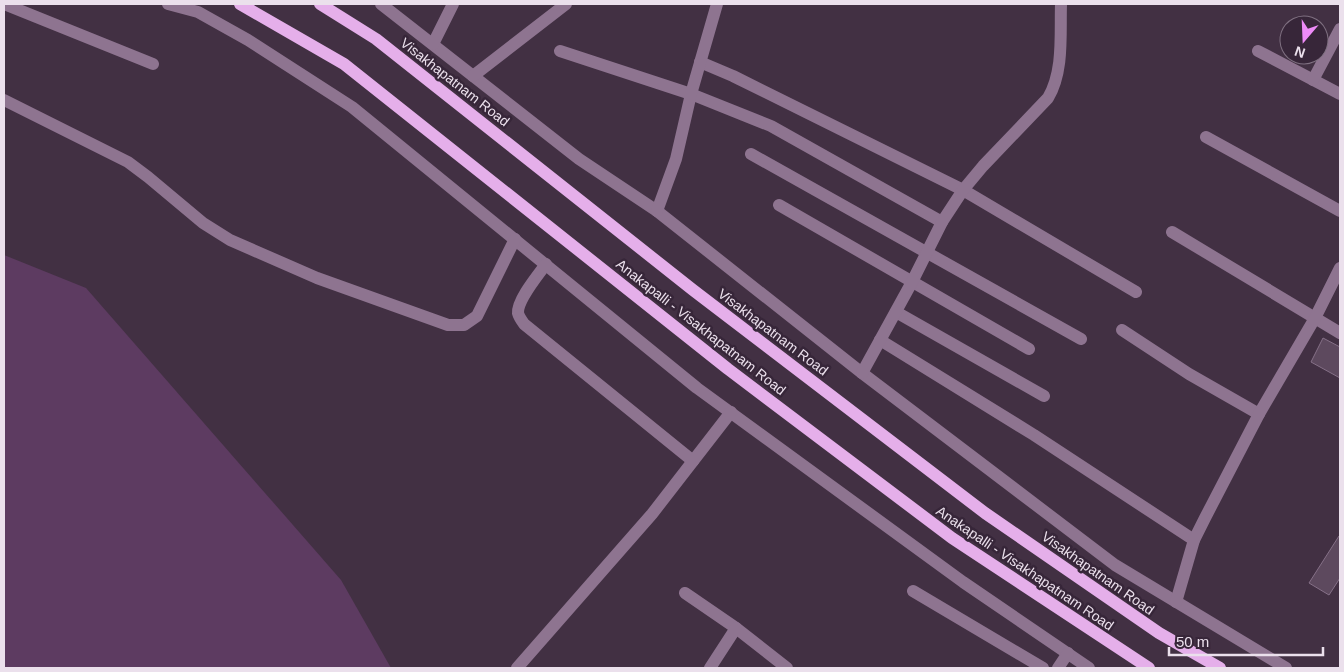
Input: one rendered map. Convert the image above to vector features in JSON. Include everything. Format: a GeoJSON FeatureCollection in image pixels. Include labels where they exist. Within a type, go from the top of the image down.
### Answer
{"type":"FeatureCollection","features":[{"type":"Feature","properties":{"kind":"main road","name":"Anakapalli - Visakhapatnam Road"},"geometry":{"type":"LineString","coordinates":[[240,4],[344,64],[728,369],[952,538],[1149,668]]}},
{"type":"Feature","properties":{"kind":"main road","name":"Visakhapatnam Road"},"geometry":{"type":"LineString","coordinates":[[320,4],[376,40],[693,290],[985,513],[1159,634],[1220,668]]}},
{"type":"Feature","properties":{"kind":"street"},"geometry":{"type":"LineString","coordinates":[[4,4],[153,64]]}},
{"type":"Feature","properties":{"kind":"street"},"geometry":{"type":"LineString","coordinates":[[168,4],[198,12],[248,40],[352,107],[697,388],[963,582],[1089,668]]}},
{"type":"Feature","properties":{"kind":"street"},"geometry":{"type":"LineString","coordinates":[[381,4],[579,159],[657,212],[862,374],[1115,565],[1286,668]]}},
{"type":"Feature","properties":{"kind":"street"},"geometry":{"type":"LineString","coordinates":[[433,44],[453,4]]}},
{"type":"Feature","properties":{"kind":"street"},"geometry":{"type":"LineString","coordinates":[[473,76],[566,4]]}},
{"type":"Feature","properties":{"kind":"street"},"geometry":{"type":"LineString","coordinates":[[657,212],[676,159],[691,94],[717,4]]}},
{"type":"Feature","properties":{"kind":"street"},"geometry":{"type":"LineString","coordinates":[[862,374],[942,222],[983,166],[1048,98],[1054,86],[1058,70],[1061,4]]}},
{"type":"Feature","properties":{"kind":"street"},"geometry":{"type":"LineString","coordinates":[[1313,80],[1340,29]]}},
{"type":"Feature","properties":{"kind":"street"},"geometry":{"type":"LineString","coordinates":[[560,51],[691,94],[771,126],[942,222]]}},
{"type":"Feature","properties":{"kind":"street"},"geometry":{"type":"LineString","coordinates":[[1258,51],[1340,94]]}},
{"type":"Feature","properties":{"kind":"street"},"geometry":{"type":"LineString","coordinates":[[700,62],[733,76],[964,190],[1136,292]]}},
{"type":"Feature","properties":{"kind":"street"},"geometry":{"type":"LineString","coordinates":[[4,100],[128,162],[202,223],[230,240],[317,278],[448,325],[464,325],[477,316],[515,240]]}},
{"type":"Feature","properties":{"kind":"street"},"geometry":{"type":"LineString","coordinates":[[1206,137],[1340,211]]}},
{"type":"Feature","properties":{"kind":"street"},"geometry":{"type":"LineString","coordinates":[[751,154],[1081,339]]}},
{"type":"Feature","properties":{"kind":"street"},"geometry":{"type":"LineString","coordinates":[[779,205],[1029,349]]}},
{"type":"Feature","properties":{"kind":"street"},"geometry":{"type":"LineString","coordinates":[[1172,232],[1340,333]]}},
{"type":"Feature","properties":{"kind":"street"},"geometry":{"type":"LineString","coordinates":[[546,264],[519,307],[518,314],[524,324],[693,461]]}},
{"type":"Feature","properties":{"kind":"street"},"geometry":{"type":"LineString","coordinates":[[1176,602],[1194,540],[1259,414],[1315,318],[1340,268]]}},
{"type":"Feature","properties":{"kind":"street"},"geometry":{"type":"LineString","coordinates":[[896,312],[1044,396]]}},
{"type":"Feature","properties":{"kind":"street"},"geometry":{"type":"LineString","coordinates":[[1122,330],[1189,374],[1259,414]]}},
{"type":"Feature","properties":{"kind":"street"},"geometry":{"type":"LineString","coordinates":[[880,340],[1034,435],[1194,540]]}},
{"type":"Feature","properties":{"kind":"street"},"geometry":{"type":"LineString","coordinates":[[517,668],[652,514],[731,412]]}},
{"type":"Feature","properties":{"kind":"street"},"geometry":{"type":"LineString","coordinates":[[913,590],[1043,668]]}},
{"type":"Feature","properties":{"kind":"street"},"geometry":{"type":"LineString","coordinates":[[685,593],[736,628],[787,668]]}},
{"type":"Feature","properties":{"kind":"street"},"geometry":{"type":"LineString","coordinates":[[710,668],[736,628]]}},
{"type":"Feature","properties":{"kind":"street"},"geometry":{"type":"LineString","coordinates":[[1058,668],[1068,653]]}},
{"type":"Feature","properties":{"kind":"shaded area"},"geometry":{"type":"Polygon","coordinates":[[[4,255],[86,288],[341,580],[391,668],[4,668],[4,255]]]}},
{"type":"Feature","properties":{"kind":"building"},"geometry":{"type":"Polygon","coordinates":[[[1323,338],[1340,347],[1340,378],[1311,362],[1323,338]]]}},
{"type":"Feature","properties":{"kind":"building"},"geometry":{"type":"Polygon","coordinates":[[[1339,536],[1340,578],[1329,595],[1309,583],[1339,536]]]}}]}
